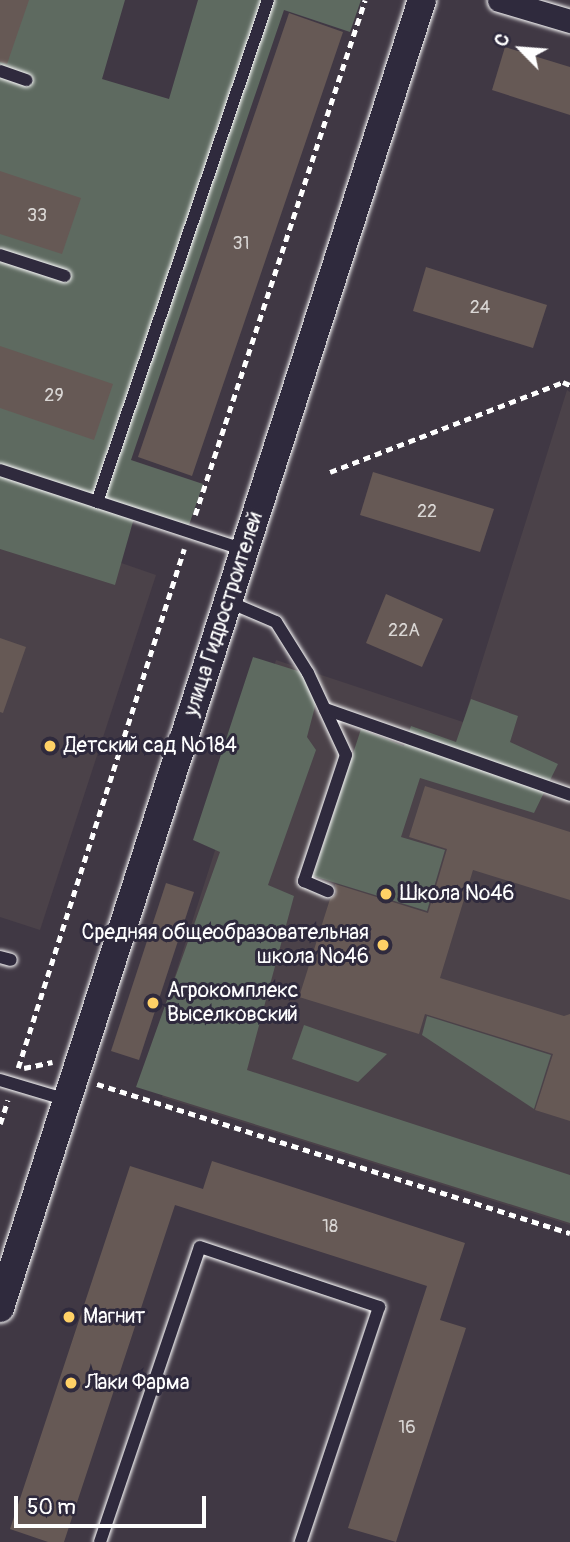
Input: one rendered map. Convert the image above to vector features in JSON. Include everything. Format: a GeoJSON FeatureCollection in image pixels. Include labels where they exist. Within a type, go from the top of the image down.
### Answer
{"type":"FeatureCollection","features":[{"type":"Feature","properties":{"kind":"street","name":"улица Гидростроителей"},"geometry":{"type":"LineString","coordinates":[[0,1308],[422,0]]}},
{"type":"Feature","properties":{"kind":"street"},"geometry":{"type":"LineString","coordinates":[[499,0],[570,21]]}},
{"type":"Feature","properties":{"kind":"lane"},"geometry":{"type":"LineString","coordinates":[[97,502],[268,0]]}},
{"type":"Feature","properties":{"kind":"lane"},"geometry":{"type":"LineString","coordinates":[[0,71],[26,80]]}},
{"type":"Feature","properties":{"kind":"lane"},"geometry":{"type":"LineString","coordinates":[[0,255],[65,276]]}},
{"type":"Feature","properties":{"kind":"lane"},"geometry":{"type":"LineString","coordinates":[[0,470],[245,550]]}},
{"type":"Feature","properties":{"kind":"lane"},"geometry":{"type":"LineString","coordinates":[[229,602],[276,622],[325,709],[346,755],[304,881],[328,891]]}},
{"type":"Feature","properties":{"kind":"lane"},"geometry":{"type":"LineString","coordinates":[[325,709],[570,794]]}},
{"type":"Feature","properties":{"kind":"lane"},"geometry":{"type":"LineString","coordinates":[[0,1080],[13,1084],[71,1088]]}},
{"type":"Feature","properties":{"kind":"lane"},"geometry":{"type":"LineString","coordinates":[[100,1542],[200,1247],[379,1307],[301,1542]]}},
{"type":"Feature","properties":{"kind":"path"},"geometry":{"type":"LineString","coordinates":[[365,0],[17,1071],[38,1062],[54,1062],[71,1088],[570,1234]]}},
{"type":"Feature","properties":{"kind":"path"},"geometry":{"type":"LineString","coordinates":[[330,472],[563,382],[570,383]]}},
{"type":"Feature","properties":{"kind":"path"},"geometry":{"type":"LineString","coordinates":[[0,1124],[13,1084]]}},
{"type":"Feature","properties":{"kind":"shaded area"},"geometry":{"type":"Polygon","coordinates":[[[0,0],[125,0],[102,79],[169,99],[198,0],[361,0],[350,32],[284,10],[131,460],[203,484],[188,528],[136,511],[115,585],[0,549],[0,0]]]}},
{"type":"Feature","properties":{"kind":"shaded area","name":"Школа №46"},"geometry":{"type":"Polygon","coordinates":[[[567,390],[570,392],[570,1225],[162,1097],[170,1073],[146,1066],[276,660],[463,722],[567,390]]]}},
{"type":"Feature","properties":{"kind":"shaded area","name":"Детский сад №184"},"geometry":{"type":"Polygon","coordinates":[[[0,521],[156,575],[40,930],[0,917],[0,521]]]}},
{"type":"Feature","properties":{"kind":"shaded area"},"geometry":{"type":"Polygon","coordinates":[[[253,657],[301,672],[317,699],[307,737],[316,750],[268,885],[294,896],[247,1070],[570,1175],[570,1223],[136,1087],[220,852],[193,840],[253,657]]]}},
{"type":"Feature","properties":{"kind":"shaded area"},"geometry":{"type":"Polygon","coordinates":[[[471,699],[518,716],[510,742],[558,764],[534,813],[420,778],[401,837],[445,850],[427,911],[313,876],[361,729],[404,746],[411,726],[456,742],[471,699]]]}},
{"type":"Feature","properties":{"kind":"shaded area"},"geometry":{"type":"Polygon","coordinates":[[[427,1016],[551,1055],[534,1109],[422,1035],[427,1016]]]}},
{"type":"Feature","properties":{"kind":"shaded area"},"geometry":{"type":"Polygon","coordinates":[[[304,1025],[387,1054],[358,1082],[292,1059],[304,1025]]]}},
{"type":"Feature","properties":{"kind":"building"},"geometry":{"type":"Polygon","coordinates":[[[0,0],[29,0],[7,64],[0,62],[0,0]]]}},
{"type":"Feature","properties":{"kind":"building"},"geometry":{"type":"Polygon","coordinates":[[[289,13],[343,32],[192,476],[138,457],[289,13]]]}},
{"type":"Feature","properties":{"kind":"building"},"geometry":{"type":"Polygon","coordinates":[[[505,47],[570,67],[570,115],[492,90],[505,47]]]}},
{"type":"Feature","properties":{"kind":"building"},"geometry":{"type":"Polygon","coordinates":[[[0,171],[81,198],[62,254],[0,234],[0,171]]]}},
{"type":"Feature","properties":{"kind":"building"},"geometry":{"type":"Polygon","coordinates":[[[426,267],[547,305],[533,348],[413,311],[426,267]]]}},
{"type":"Feature","properties":{"kind":"building"},"geometry":{"type":"Polygon","coordinates":[[[0,346],[113,384],[94,440],[0,408],[0,346]]]}},
{"type":"Feature","properties":{"kind":"building"},"geometry":{"type":"Polygon","coordinates":[[[373,472],[494,509],[480,552],[360,515],[373,472]]]}},
{"type":"Feature","properties":{"kind":"building"},"geometry":{"type":"Polygon","coordinates":[[[386,594],[443,619],[422,667],[366,643],[386,594]]]}},
{"type":"Feature","properties":{"kind":"building"},"geometry":{"type":"Polygon","coordinates":[[[0,638],[26,647],[3,713],[0,712],[0,638]]]}},
{"type":"Feature","properties":{"kind":"building","name":"Средняя общеобразовательная школа №46"},"geometry":{"type":"Polygon","coordinates":[[[425,786],[570,832],[570,900],[473,870],[440,978],[564,1016],[570,1014],[570,1121],[535,1110],[553,1054],[425,1014],[419,1034],[299,997],[330,899],[336,894],[335,884],[428,913],[447,849],[409,837],[425,786]]]}},
{"type":"Feature","properties":{"kind":"building"},"geometry":{"type":"Polygon","coordinates":[[[166,883],[194,892],[139,1060],[111,1051],[166,883]]]}},
{"type":"Feature","properties":{"kind":"building"},"geometry":{"type":"Polygon","coordinates":[[[212,1161],[465,1243],[440,1320],[466,1328],[396,1542],[348,1528],[427,1286],[175,1205],[64,1542],[48,1542],[10,1529],[130,1166],[203,1189],[212,1161]]]}},
{"type":"Feature","properties":{"kind":"place","name":"Детский сад №184"},"geometry":{"type":"Point","coordinates":[50,746]}},
{"type":"Feature","properties":{"kind":"place","name":"Школа №46"},"geometry":{"type":"Point","coordinates":[386,894]}},
{"type":"Feature","properties":{"kind":"place","name":"Средняя общеобразовательная школа №46"},"geometry":{"type":"Point","coordinates":[383,945]}},
{"type":"Feature","properties":{"kind":"place","name":"Агрокомплекс Выселковский"},"geometry":{"type":"Point","coordinates":[153,1003]}},
{"type":"Feature","properties":{"kind":"place","name":"Магнит"},"geometry":{"type":"Point","coordinates":[69,1317]}},
{"type":"Feature","properties":{"kind":"place","name":"Лаки Фарма"},"geometry":{"type":"Point","coordinates":[71,1383]}}]}
